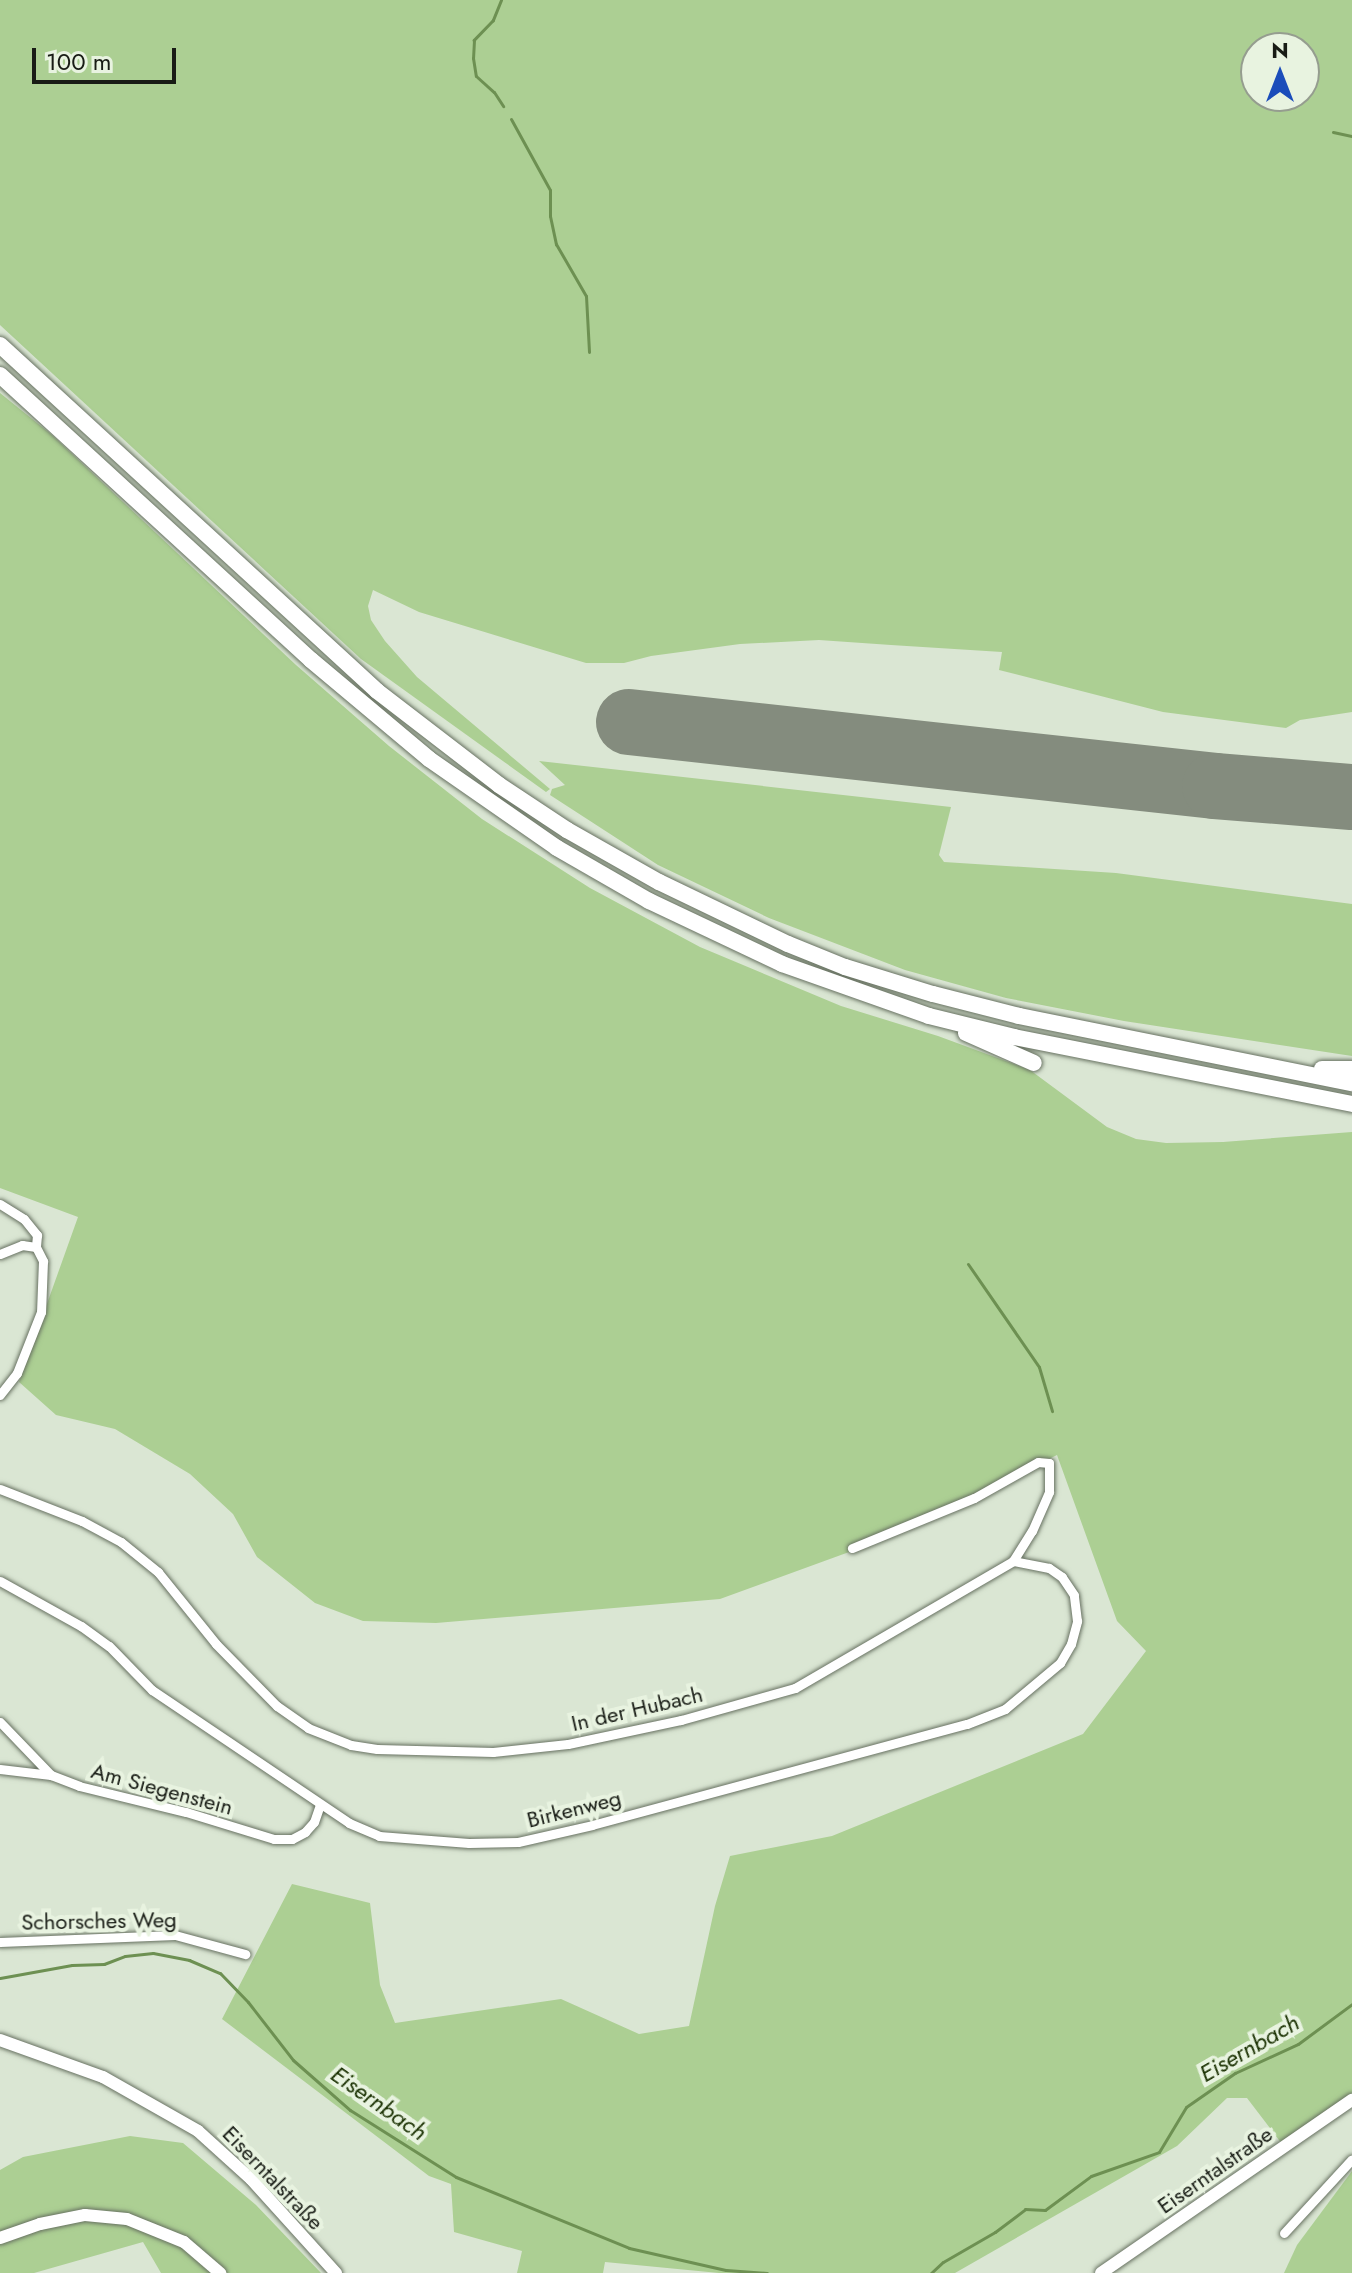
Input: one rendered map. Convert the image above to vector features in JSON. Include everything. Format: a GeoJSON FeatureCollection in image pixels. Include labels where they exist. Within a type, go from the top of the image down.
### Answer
{"type":"FeatureCollection","features":[{"type":"Feature","properties":{"kind":"highway"},"geometry":{"type":"LineString","coordinates":[[0,345],[377,691],[499,785],[645,875],[788,944],[919,989],[1019,1016],[1352,1083]]}},
{"type":"Feature","properties":{"kind":"highway"},"geometry":{"type":"LineString","coordinates":[[0,375],[311,660],[488,802],[570,856],[719,937],[840,986],[929,1016],[1014,1037],[1352,1104]]}},
{"type":"Feature","properties":{"kind":"highway"},"geometry":{"type":"LineString","coordinates":[[929,1016],[1034,1063]]}},
{"type":"Feature","properties":{"kind":"highway"},"geometry":{"type":"LineString","coordinates":[[1262,1063],[1352,1069]]}},
{"type":"Feature","properties":{"kind":"main road","name":"Eiserntalstraße"},"geometry":{"type":"LineString","coordinates":[[0,2040],[113,2082],[198,2131],[251,2179],[336,2273]]}},
{"type":"Feature","properties":{"kind":"main road","name":"Eiserntalstraße"},"geometry":{"type":"LineString","coordinates":[[1101,2273],[1352,2100]]}},
{"type":"Feature","properties":{"kind":"main road"},"geometry":{"type":"LineString","coordinates":[[0,2238],[40,2224],[85,2215],[127,2219],[184,2242],[220,2273]]}},
{"type":"Feature","properties":{"kind":"street"},"geometry":{"type":"LineString","coordinates":[[0,1204],[37,1235],[36,1247],[43,1261],[41,1312],[17,1373],[0,1395]]}},
{"type":"Feature","properties":{"kind":"street"},"geometry":{"type":"LineString","coordinates":[[0,1254],[22,1245],[36,1247]]}},
{"type":"Feature","properties":{"kind":"street","name":"In der Hubach"},"geometry":{"type":"LineString","coordinates":[[0,1489],[82,1521],[121,1542],[158,1572],[216,1644],[277,1706],[308,1728],[351,1745],[377,1749],[493,1752],[568,1744],[681,1720],[795,1688],[1013,1561],[1032,1531],[1049,1492],[1051,1469],[1044,1461],[974,1498],[852,1548]]}},
{"type":"Feature","properties":{"kind":"street","name":"Birkenweg"},"geometry":{"type":"LineString","coordinates":[[0,1581],[81,1626],[109,1646],[152,1690],[320,1805],[379,1836],[469,1843],[518,1842],[967,1724],[1005,1709],[1060,1663],[1075,1631],[1076,1604],[1062,1577],[1049,1568],[1013,1561]]}},
{"type":"Feature","properties":{"kind":"street","name":"Am Siegenstein"},"geometry":{"type":"LineString","coordinates":[[0,1722],[51,1775],[79,1786],[186,1812],[274,1839],[292,1839],[305,1832],[314,1822],[320,1805]]}},
{"type":"Feature","properties":{"kind":"street"},"geometry":{"type":"LineString","coordinates":[[0,1769],[51,1775]]}},
{"type":"Feature","properties":{"kind":"street","name":"Schorsches Weg"},"geometry":{"type":"LineString","coordinates":[[0,1942],[175,1935],[245,1954]]}},
{"type":"Feature","properties":{"kind":"street"},"geometry":{"type":"LineString","coordinates":[[1284,2233],[1352,2159]]}},
{"type":"Feature","properties":{"kind":"green space"},"geometry":{"type":"Polygon","coordinates":[[[0,0],[1352,0],[1352,712],[1300,720],[1286,728],[1163,712],[999,670],[1002,652],[819,640],[740,644],[651,656],[624,663],[586,663],[419,612],[373,590],[368,606],[371,620],[385,641],[417,677],[550,789],[546,792],[361,659],[0,325],[0,0]]]}},
{"type":"Feature","properties":{"kind":"green space"},"geometry":{"type":"Polygon","coordinates":[[[0,393],[52,435],[296,665],[389,746],[482,819],[590,888],[700,947],[841,1006],[938,1036],[1030,1070],[1107,1127],[1136,1139],[1166,1143],[1223,1142],[1352,1132],[1352,2097],[1282,2144],[1247,2098],[1227,2098],[1177,2146],[955,2273],[719,2273],[605,2262],[603,2273],[517,2273],[522,2251],[454,2232],[451,2184],[429,2176],[222,2019],[292,1884],[370,1903],[380,1985],[395,2023],[561,1999],[639,2034],[689,2026],[715,1906],[730,1856],[832,1836],[1083,1734],[1146,1651],[1117,1621],[1057,1455],[893,1536],[720,1599],[436,1623],[363,1621],[315,1603],[257,1557],[233,1514],[190,1474],[115,1429],[56,1415],[19,1382],[78,1217],[0,1188],[0,393]]]}},
{"type":"Feature","properties":{"kind":"green space"},"geometry":{"type":"Polygon","coordinates":[[[539,761],[951,807],[939,855],[944,862],[1116,873],[1352,904],[1352,1056],[1124,1021],[1006,998],[905,970],[769,918],[658,865],[550,795],[552,789],[565,785],[539,761]]]}},
{"type":"Feature","properties":{"kind":"green space"},"geometry":{"type":"Polygon","coordinates":[[[130,2136],[183,2143],[256,2205],[321,2273],[161,2273],[143,2242],[34,2273],[0,2273],[0,2170],[23,2157],[130,2136]]]}},
{"type":"Feature","properties":{"kind":"green space"},"geometry":{"type":"Polygon","coordinates":[[[1352,2171],[1352,2273],[1284,2273],[1297,2245],[1352,2171]]]}},
{"type":"Feature","properties":{"kind":"waterway"},"geometry":{"type":"LineString","coordinates":[[501,0],[493,20],[474,40],[473,58],[476,76],[494,92],[503,106]]}},
{"type":"Feature","properties":{"kind":"waterway"},"geometry":{"type":"LineString","coordinates":[[511,119],[550,190],[550,216],[556,244],[586,296],[589,352]]}},
{"type":"Feature","properties":{"kind":"waterway"},"geometry":{"type":"LineString","coordinates":[[1333,132],[1352,136]]}},
{"type":"Feature","properties":{"kind":"waterway"},"geometry":{"type":"LineString","coordinates":[[968,1264],[1039,1367],[1052,1411]]}},
{"type":"Feature","properties":{"kind":"waterway","name":"Eisernbach"},"geometry":{"type":"LineString","coordinates":[[0,1978],[72,1965],[104,1964],[125,1956],[153,1953],[189,1960],[220,1973],[248,2002],[293,2060],[350,2110],[456,2177],[629,2248],[726,2270],[767,2273]]}},
{"type":"Feature","properties":{"kind":"waterway","name":"Eisernbach"},"geometry":{"type":"LineString","coordinates":[[931,2273],[1025,2209],[1045,2210],[1091,2176],[1159,2152],[1186,2107],[1235,2073],[1298,2044],[1352,2004]]}},
{"type":"Feature","properties":{"kind":"runway"},"geometry":{"type":"LineString","coordinates":[[629,722],[1215,786],[1352,797]]}}]}
